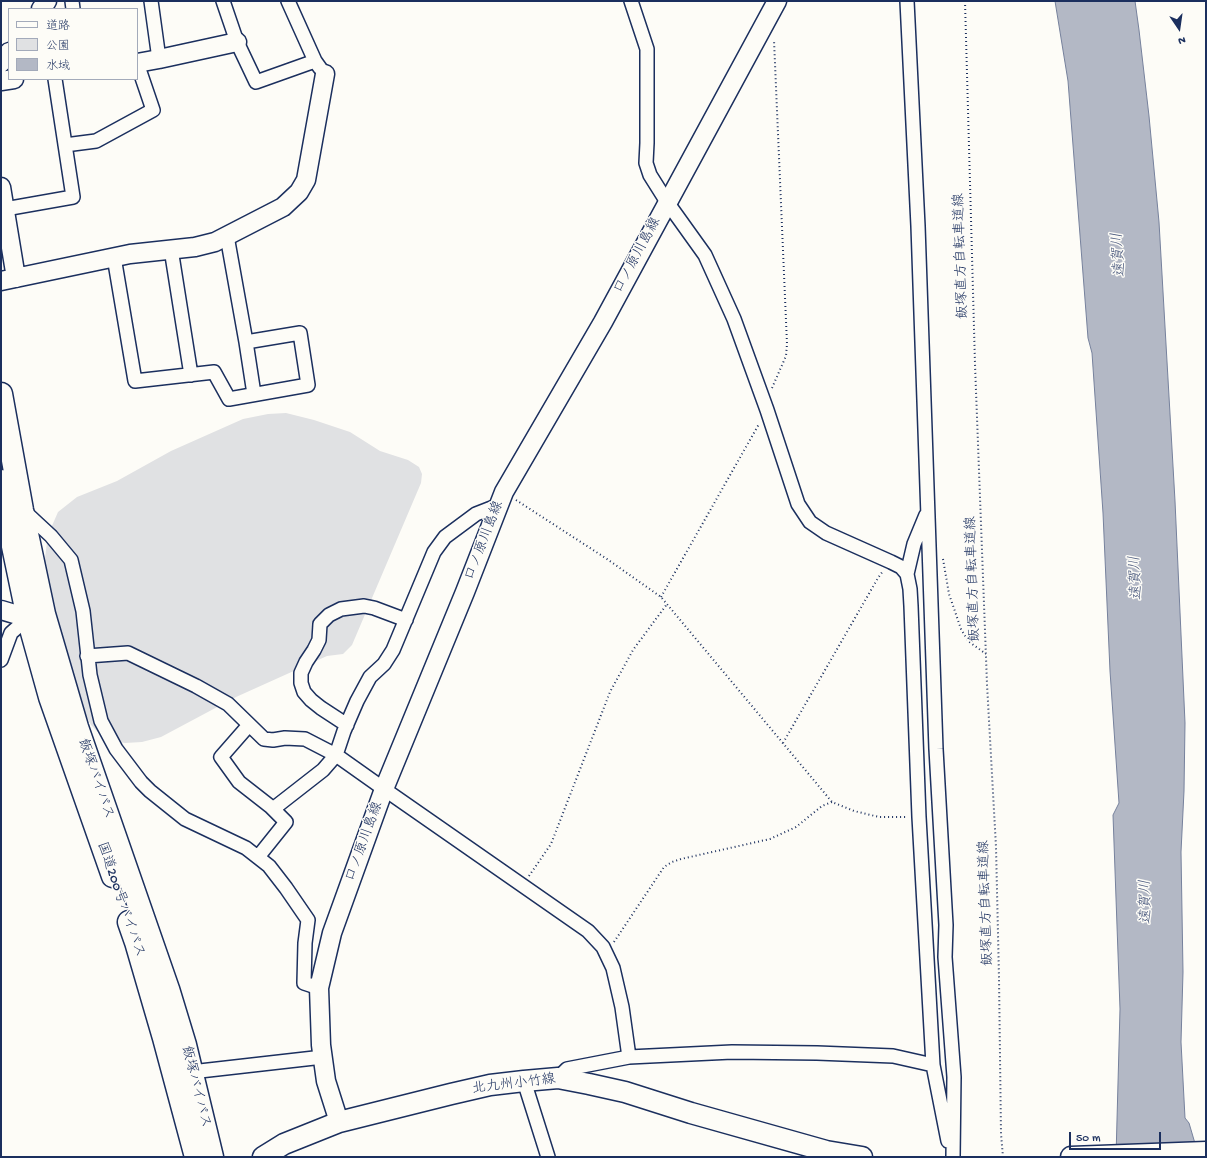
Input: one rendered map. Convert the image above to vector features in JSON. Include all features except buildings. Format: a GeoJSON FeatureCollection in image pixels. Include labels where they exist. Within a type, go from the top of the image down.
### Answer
{"type":"FeatureCollection","features":[{"type":"Feature","properties":{"kind":"highway","name":"飯塚バイパス"},"geometry":{"type":"LineString","coordinates":[[1,394],[22,510],[36,616],[77,727],[168,989],[185,1045],[212,1157]]}},
{"type":"Feature","properties":{"kind":"highway","name":"国道200号バイパス"},"geometry":{"type":"LineString","coordinates":[[1,481],[9,527],[36,616],[50,697],[136,942],[166,1045],[196,1157]]}},
{"type":"Feature","properties":{"kind":"main road","name":"口ノ原川島線"},"geometry":{"type":"LineString","coordinates":[[339,1122],[326,1080],[321,1045],[319,988],[332,933],[384,790],[502,499],[603,322],[777,1]]}},
{"type":"Feature","properties":{"kind":"main road"},"geometry":{"type":"LineString","coordinates":[[138,63],[159,60],[237,42]]}},
{"type":"Feature","properties":{"kind":"main road"},"geometry":{"type":"LineString","coordinates":[[1,63],[8,53]]}},
{"type":"Feature","properties":{"kind":"main road"},"geometry":{"type":"LineString","coordinates":[[1,186],[5,209],[8,279],[130,254],[215,242],[282,207],[299,192],[306,180],[320,67]]}},
{"type":"Feature","properties":{"kind":"main road"},"geometry":{"type":"LineString","coordinates":[[1,610],[36,616]]}},
{"type":"Feature","properties":{"kind":"main road","name":"北九州小竹線"},"geometry":{"type":"LineString","coordinates":[[263,1157],[284,1144],[339,1122],[490,1085],[558,1078],[625,1092],[691,1113],[826,1151],[862,1157]]}},
{"type":"Feature","properties":{"kind":"main road"},"geometry":{"type":"LineString","coordinates":[[1071,1157],[1206,1152]]}},
{"type":"Feature","properties":{"kind":"street"},"geometry":{"type":"LineString","coordinates":[[151,1],[159,60]]}},
{"type":"Feature","properties":{"kind":"street"},"geometry":{"type":"LineString","coordinates":[[223,1],[237,42],[256,82],[320,67],[288,1]]}},
{"type":"Feature","properties":{"kind":"street"},"geometry":{"type":"LineString","coordinates":[[631,1],[646,49],[646,163],[650,175],[667,202],[705,255],[734,319],[798,504],[810,522],[826,533],[891,562],[900,567],[907,574]]}},
{"type":"Feature","properties":{"kind":"street"},"geometry":{"type":"LineString","coordinates":[[907,1],[918,226],[936,748],[946,925],[945,957],[954,1077],[952,1157]]}},
{"type":"Feature","properties":{"kind":"street"},"geometry":{"type":"LineString","coordinates":[[65,145],[96,141],[153,110],[138,66]]}},
{"type":"Feature","properties":{"kind":"street"},"geometry":{"type":"LineString","coordinates":[[5,209],[74,197],[55,80]]}},
{"type":"Feature","properties":{"kind":"street"},"geometry":{"type":"LineString","coordinates":[[227,236],[254,394]]}},
{"type":"Feature","properties":{"kind":"street"},"geometry":{"type":"LineString","coordinates":[[171,249],[191,375]]}},
{"type":"Feature","properties":{"kind":"street"},"geometry":{"type":"LineString","coordinates":[[114,257],[135,381],[214,372],[229,399],[308,386],[300,334],[246,342]]}},
{"type":"Feature","properties":{"kind":"street"},"geometry":{"type":"LineString","coordinates":[[273,809],[323,770],[336,755],[357,701],[370,677],[384,664],[393,650],[434,552],[445,537],[476,514],[502,499]]}},
{"type":"Feature","properties":{"kind":"street"},"geometry":{"type":"LineString","coordinates":[[22,510],[51,536],[70,560],[84,611],[87,656],[101,721],[116,749],[140,782],[184,819],[246,848],[269,866],[308,920],[305,943],[304,983],[319,988]]}},
{"type":"Feature","properties":{"kind":"street"},"geometry":{"type":"LineString","coordinates":[[927,512],[914,544],[907,574],[910,588],[911,606],[919,817],[933,1065],[952,1157]]}},
{"type":"Feature","properties":{"kind":"street"},"geometry":{"type":"LineString","coordinates":[[347,724],[311,700],[304,692],[301,683],[301,673],[319,640],[320,624],[329,615],[341,609],[364,606],[374,608],[406,620]]}},
{"type":"Feature","properties":{"kind":"street"},"geometry":{"type":"LineString","coordinates":[[1,660],[11,633],[36,616]]}},
{"type":"Feature","properties":{"kind":"street"},"geometry":{"type":"LineString","coordinates":[[87,656],[128,653],[196,686],[228,704],[264,739],[305,739],[336,755],[384,790],[588,931],[603,947],[613,968],[622,1007],[629,1057]]}},
{"type":"Feature","properties":{"kind":"street"},"geometry":{"type":"LineString","coordinates":[[249,725],[221,757],[239,782],[273,809],[286,822],[258,857]]}},
{"type":"Feature","properties":{"kind":"street"},"geometry":{"type":"LineString","coordinates":[[558,1078],[567,1069],[629,1057],[732,1052],[893,1056],[933,1065]]}},
{"type":"Feature","properties":{"kind":"street"},"geometry":{"type":"LineString","coordinates":[[191,1072],[323,1057]]}},
{"type":"Feature","properties":{"kind":"street"},"geometry":{"type":"LineString","coordinates":[[524,1081],[548,1157]]}},
{"type":"Feature","properties":{"kind":"path","name":"飯塚直方自転車道線"},"geometry":{"type":"LineString","coordinates":[[965,1],[975,364],[986,654],[996,847],[1001,1134],[1003,1157]]}},
{"type":"Feature","properties":{"kind":"path"},"geometry":{"type":"LineString","coordinates":[[661,597],[765,407],[786,356],[787,344],[774,33],[771,25],[766,23]]}},
{"type":"Feature","properties":{"kind":"path"},"geometry":{"type":"LineString","coordinates":[[502,499],[606,559],[661,597],[832,802],[854,811],[879,817],[919,817]]}},
{"type":"Feature","properties":{"kind":"path"},"geometry":{"type":"LineString","coordinates":[[943,556],[950,594],[961,629],[968,641],[986,654]]}},
{"type":"Feature","properties":{"kind":"path"},"geometry":{"type":"LineString","coordinates":[[783,743],[878,578],[891,562]]}},
{"type":"Feature","properties":{"kind":"path"},"geometry":{"type":"LineString","coordinates":[[522,885],[551,844],[610,692],[633,650],[667,604]]}},
{"type":"Feature","properties":{"kind":"path"},"geometry":{"type":"LineString","coordinates":[[606,954],[664,867],[672,862],[682,859],[770,839],[796,827],[822,806],[832,802]]}},
{"type":"Feature","properties":{"kind":"green space"},"geometry":{"type":"Polygon","coordinates":[[[286,413],[314,420],[350,432],[380,451],[408,460],[419,467],[422,474],[421,483],[352,645],[343,654],[327,656],[236,697],[161,737],[142,742],[125,743],[105,739],[91,725],[75,695],[55,636],[44,565],[48,535],[58,512],[77,497],[117,481],[171,451],[243,419],[268,414],[286,413]]]}},
{"type":"Feature","properties":{"kind":"water","name":"遠賀川"},"geometry":{"type":"Polygon","coordinates":[[[1055,1],[1135,1],[1139,30],[1159,222],[1175,501],[1185,723],[1181,852],[1183,972],[1181,1042],[1185,1118],[1189,1123],[1199,1157],[1116,1157],[1120,1009],[1113,815],[1119,803],[1110,671],[1103,513],[1092,353],[1088,338],[1068,81],[1055,1]]]}}]}
